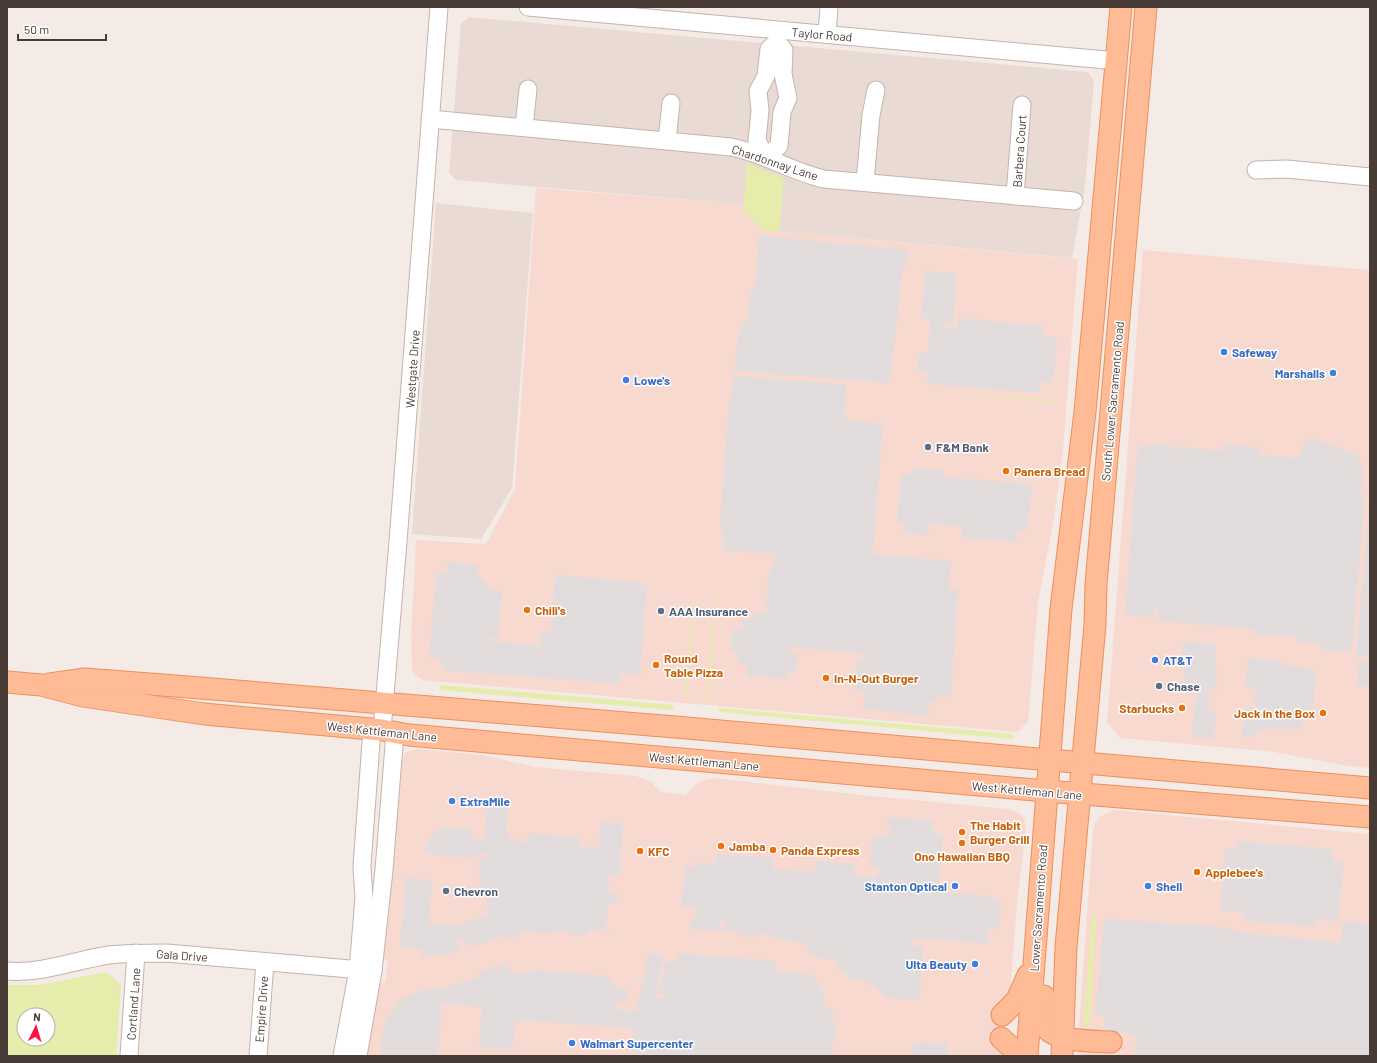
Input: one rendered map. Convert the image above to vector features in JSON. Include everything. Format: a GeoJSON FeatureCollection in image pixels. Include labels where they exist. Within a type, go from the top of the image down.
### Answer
{"type":"FeatureCollection","features":[{"type":"Feature","properties":{"kind":"main road"},"geometry":{"type":"LineString","coordinates":[[1049,759],[1061,609],[1085,412],[1121,7]]}},
{"type":"Feature","properties":{"kind":"main road","name":"South Lower Sacramento Road"},"geometry":{"type":"LineString","coordinates":[[1078,794],[1082,762],[1146,7]]}},
{"type":"Feature","properties":{"kind":"main road"},"geometry":{"type":"LineString","coordinates":[[1117,60],[1126,63],[1130,70],[1128,106],[1136,124]]}},
{"type":"Feature","properties":{"kind":"main road","name":"West Kettleman Lane"},"geometry":{"type":"LineString","coordinates":[[42,685],[85,679],[1049,759],[1370,788]]}},
{"type":"Feature","properties":{"kind":"main road","name":"West Kettleman Lane"},"geometry":{"type":"LineString","coordinates":[[7,682],[42,685],[83,696],[204,714],[383,731],[409,735],[1046,792],[1370,817]]}},
{"type":"Feature","properties":{"kind":"main road","name":"Lower Sacramento Road"},"geometry":{"type":"LineString","coordinates":[[1027,1056],[1049,759]]}},
{"type":"Feature","properties":{"kind":"main road"},"geometry":{"type":"LineString","coordinates":[[1063,1047],[1066,947],[1078,794]]}},
{"type":"Feature","properties":{"kind":"main road"},"geometry":{"type":"LineString","coordinates":[[1035,943],[1044,965],[1044,1024],[1063,1047]]}},
{"type":"Feature","properties":{"kind":"main road"},"geometry":{"type":"LineString","coordinates":[[1002,1015],[1017,1000],[1026,982],[1035,943]]}},
{"type":"Feature","properties":{"kind":"main road"},"geometry":{"type":"LineString","coordinates":[[1001,1038],[1012,1048],[1017,1056]]}},
{"type":"Feature","properties":{"kind":"main road"},"geometry":{"type":"LineString","coordinates":[[1063,1047],[1111,1042]]}},
{"type":"Feature","properties":{"kind":"street","name":"Westgate Drive"},"geometry":{"type":"LineString","coordinates":[[383,731],[439,7]]}},
{"type":"Feature","properties":{"kind":"street","name":"Taylor Road"},"geometry":{"type":"LineString","coordinates":[[528,7],[778,36],[827,34],[1117,60]]}},
{"type":"Feature","properties":{"kind":"street"},"geometry":{"type":"LineString","coordinates":[[827,34],[829,7]]}},
{"type":"Feature","properties":{"kind":"street"},"geometry":{"type":"LineString","coordinates":[[778,36],[784,50],[783,74],[788,93],[782,112],[779,146],[766,157],[758,141],[760,110],[758,91],[766,76],[769,49],[778,36]]}},
{"type":"Feature","properties":{"kind":"street"},"geometry":{"type":"LineString","coordinates":[[524,127],[528,89]]}},
{"type":"Feature","properties":{"kind":"street"},"geometry":{"type":"LineString","coordinates":[[865,182],[871,115],[876,90]]}},
{"type":"Feature","properties":{"kind":"street"},"geometry":{"type":"LineString","coordinates":[[667,140],[671,103]]}},
{"type":"Feature","properties":{"kind":"street","name":"Barbera Court"},"geometry":{"type":"LineString","coordinates":[[1015,196],[1022,106]]}},
{"type":"Feature","properties":{"kind":"street"},"geometry":{"type":"LineString","coordinates":[[760,110],[782,112]]}},
{"type":"Feature","properties":{"kind":"street","name":"Chardonnay Lane"},"geometry":{"type":"LineString","coordinates":[[430,119],[732,147],[766,157],[814,176],[1074,201]]}},
{"type":"Feature","properties":{"kind":"street"},"geometry":{"type":"LineString","coordinates":[[1256,170],[1286,169],[1370,177]]}},
{"type":"Feature","properties":{"kind":"street"},"geometry":{"type":"LineString","coordinates":[[342,1056],[366,971],[362,866],[383,731]]}},
{"type":"Feature","properties":{"kind":"street"},"geometry":{"type":"LineString","coordinates":[[358,1056],[366,971],[384,870],[383,731]]}},
{"type":"Feature","properties":{"kind":"street","name":"Gala Drive"},"geometry":{"type":"LineString","coordinates":[[7,971],[46,970],[108,956],[136,953],[167,953],[366,971]]}},
{"type":"Feature","properties":{"kind":"street","name":"Cortland Lane"},"geometry":{"type":"LineString","coordinates":[[129,1056],[136,953]]}},
{"type":"Feature","properties":{"kind":"street","name":"Empire Drive"},"geometry":{"type":"LineString","coordinates":[[258,1056],[265,962]]}},
{"type":"Feature","properties":{"kind":"shaded area"},"geometry":{"type":"Polygon","coordinates":[[[469,17],[1088,72],[1094,81],[1085,187],[1072,258],[763,230],[739,204],[456,180],[449,173],[461,23],[469,17]]]}},
{"type":"Feature","properties":{"kind":"shaded area"},"geometry":{"type":"Polygon","coordinates":[[[536,188],[739,204],[763,230],[1078,259],[1063,450],[1055,513],[1038,602],[1028,722],[1017,732],[433,681],[423,680],[417,676],[412,670],[411,634],[416,540],[486,544],[515,489],[536,188]]]}},
{"type":"Feature","properties":{"kind":"shaded area"},"geometry":{"type":"Polygon","coordinates":[[[436,203],[533,213],[512,488],[481,539],[412,534],[436,203]]]}},
{"type":"Feature","properties":{"kind":"shaded area"},"geometry":{"type":"Polygon","coordinates":[[[759,236],[909,250],[909,256],[902,273],[893,359],[888,383],[734,371],[739,331],[749,312],[749,298],[756,280],[759,236]]]}},
{"type":"Feature","properties":{"kind":"shaded area"},"geometry":{"type":"Polygon","coordinates":[[[1143,250],[1370,270],[1370,768],[1348,766],[1274,752],[1120,738],[1107,722],[1143,250]]]}},
{"type":"Feature","properties":{"kind":"shaded area"},"geometry":{"type":"Polygon","coordinates":[[[925,271],[957,274],[953,323],[944,323],[943,327],[957,328],[958,318],[1044,326],[1043,336],[1057,337],[1053,383],[1040,382],[1039,393],[927,384],[928,372],[917,371],[919,352],[928,353],[930,319],[921,318],[925,271]]]}},
{"type":"Feature","properties":{"kind":"shaded area"},"geometry":{"type":"Polygon","coordinates":[[[734,376],[846,384],[845,420],[883,424],[873,554],[951,561],[949,589],[958,590],[951,697],[942,696],[929,704],[929,716],[863,709],[865,691],[855,691],[857,658],[866,659],[866,654],[789,647],[789,652],[798,653],[797,672],[788,671],[787,679],[747,676],[748,669],[737,661],[738,653],[730,652],[732,628],[741,628],[742,622],[759,612],[766,612],[768,575],[774,563],[775,554],[722,550],[723,542],[720,523],[729,403],[734,376]]]}},
{"type":"Feature","properties":{"kind":"shaded area"},"geometry":{"type":"Polygon","coordinates":[[[1307,438],[1313,438],[1362,457],[1358,465],[1364,467],[1360,493],[1365,493],[1352,653],[1331,652],[1331,650],[1322,649],[1322,644],[1297,642],[1297,637],[1253,634],[1254,629],[1158,621],[1159,609],[1156,609],[1155,617],[1125,615],[1137,452],[1140,452],[1140,446],[1148,446],[1149,444],[1168,445],[1168,452],[1171,452],[1172,446],[1223,451],[1224,444],[1261,448],[1260,455],[1298,458],[1307,438]]]}},
{"type":"Feature","properties":{"kind":"shaded area"},"geometry":{"type":"Polygon","coordinates":[[[912,468],[944,470],[944,477],[1032,484],[1028,531],[1018,531],[1017,542],[962,537],[962,527],[930,524],[929,535],[903,533],[904,524],[897,523],[901,474],[912,474],[912,468]]]}},
{"type":"Feature","properties":{"kind":"shaded area"},"geometry":{"type":"Polygon","coordinates":[[[1370,494],[1370,657],[1356,656],[1370,494]]]}},
{"type":"Feature","properties":{"kind":"shaded area"},"geometry":{"type":"Polygon","coordinates":[[[448,562],[478,565],[477,574],[493,591],[502,592],[498,638],[489,638],[489,641],[539,645],[538,654],[547,654],[539,653],[541,632],[551,632],[555,575],[639,582],[639,585],[647,586],[640,675],[621,673],[620,684],[442,670],[443,660],[429,659],[436,572],[446,573],[448,562]]]}},
{"type":"Feature","properties":{"kind":"shaded area"},"geometry":{"type":"Polygon","coordinates":[[[1182,642],[1215,643],[1217,689],[1210,689],[1208,710],[1216,711],[1214,739],[1192,738],[1196,690],[1185,689],[1182,642]]]}},
{"type":"Feature","properties":{"kind":"shaded area"},"geometry":{"type":"Polygon","coordinates":[[[1248,658],[1282,660],[1282,665],[1308,667],[1308,670],[1316,671],[1313,709],[1303,709],[1301,730],[1267,728],[1252,737],[1242,737],[1244,707],[1254,708],[1255,688],[1245,687],[1248,658]]]}},
{"type":"Feature","properties":{"kind":"shaded area"},"geometry":{"type":"Polygon","coordinates":[[[1359,660],[1370,661],[1370,687],[1357,686],[1359,660]]]}},
{"type":"Feature","properties":{"kind":"shaded area"},"geometry":{"type":"Polygon","coordinates":[[[417,749],[481,755],[536,767],[636,776],[650,781],[661,792],[685,795],[700,781],[715,778],[861,795],[1009,809],[1017,812],[1024,818],[1026,829],[1018,895],[1010,990],[1000,1004],[998,1042],[1008,1056],[364,1056],[379,984],[385,982],[388,963],[382,956],[401,762],[406,752],[417,749]]]}},
{"type":"Feature","properties":{"kind":"shaded area"},"geometry":{"type":"Polygon","coordinates":[[[488,799],[509,801],[506,830],[510,837],[516,841],[527,842],[528,833],[580,837],[579,846],[596,848],[599,844],[601,822],[623,823],[620,875],[611,875],[609,877],[609,893],[618,894],[617,904],[608,904],[606,926],[610,929],[589,930],[588,934],[572,936],[569,932],[555,931],[553,934],[536,934],[534,932],[519,931],[517,937],[506,938],[503,936],[473,947],[471,944],[460,938],[458,941],[462,948],[445,954],[421,957],[421,949],[400,947],[406,877],[432,880],[429,923],[455,926],[486,915],[488,897],[478,896],[480,857],[489,858],[489,856],[483,853],[478,853],[476,859],[434,855],[424,851],[432,834],[437,834],[438,827],[471,829],[471,838],[484,839],[488,799]]]}},
{"type":"Feature","properties":{"kind":"shaded area"},"geometry":{"type":"Polygon","coordinates":[[[1114,810],[1370,834],[1370,1056],[1077,1056],[1093,831],[1095,823],[1099,817],[1114,810]]]}},
{"type":"Feature","properties":{"kind":"shaded area"},"geometry":{"type":"Polygon","coordinates":[[[890,817],[933,820],[933,833],[943,835],[939,882],[930,882],[928,891],[981,895],[1001,900],[999,930],[990,929],[988,931],[988,940],[992,941],[992,944],[913,938],[913,946],[923,947],[919,999],[910,998],[909,1000],[887,998],[868,982],[854,980],[838,969],[840,966],[833,959],[821,959],[807,951],[807,944],[773,938],[772,935],[758,934],[756,938],[741,936],[738,932],[723,931],[724,924],[722,921],[720,922],[720,931],[690,929],[691,919],[695,919],[696,909],[681,907],[685,867],[693,868],[694,862],[714,864],[716,854],[772,858],[773,869],[814,872],[816,861],[854,864],[853,874],[875,877],[880,869],[870,867],[873,835],[889,836],[891,834],[891,829],[887,826],[890,817]]]}},
{"type":"Feature","properties":{"kind":"shaded area"},"geometry":{"type":"Polygon","coordinates":[[[1236,841],[1333,849],[1332,860],[1344,862],[1338,921],[1316,919],[1315,927],[1248,921],[1244,918],[1242,912],[1220,910],[1225,849],[1235,850],[1236,841]]]}},
{"type":"Feature","properties":{"kind":"shaded area"},"geometry":{"type":"Polygon","coordinates":[[[1104,919],[1217,926],[1251,934],[1341,942],[1343,921],[1370,924],[1369,1056],[1134,1056],[1137,1034],[1104,1032],[1105,1016],[1095,1016],[1104,919]]]}},
{"type":"Feature","properties":{"kind":"shaded area"},"geometry":{"type":"Polygon","coordinates":[[[647,953],[663,956],[656,997],[664,998],[666,996],[665,993],[659,993],[665,961],[677,963],[677,953],[775,961],[775,971],[798,972],[810,976],[815,979],[822,989],[826,1008],[834,1010],[833,1024],[836,1028],[835,1042],[832,1044],[831,1056],[631,1056],[633,1031],[630,1028],[520,1020],[515,1023],[513,1049],[479,1047],[482,1007],[442,1004],[438,1056],[379,1056],[385,1022],[397,1004],[405,997],[424,990],[443,988],[479,977],[479,972],[508,963],[509,970],[515,974],[537,970],[608,976],[616,987],[628,988],[627,1001],[617,1002],[615,1006],[616,1009],[636,1012],[647,962],[647,953]]]}},
{"type":"Feature","properties":{"kind":"shaded area"},"geometry":{"type":"Polygon","coordinates":[[[913,1042],[948,1044],[947,1056],[912,1056],[913,1042]]]}},
{"type":"Feature","properties":{"kind":"green space"},"geometry":{"type":"Polygon","coordinates":[[[747,163],[784,179],[779,232],[763,230],[743,209],[747,163]]]}},
{"type":"Feature","properties":{"kind":"green space"},"geometry":{"type":"Polygon","coordinates":[[[918,389],[1053,400],[1053,402],[918,389]]]}},
{"type":"Feature","properties":{"kind":"green space"},"geometry":{"type":"Polygon","coordinates":[[[693,597],[687,698],[685,698],[693,597]]]}},
{"type":"Feature","properties":{"kind":"green space"},"geometry":{"type":"Polygon","coordinates":[[[715,598],[717,598],[709,699],[707,699],[715,598]]]}},
{"type":"Feature","properties":{"kind":"green space"},"geometry":{"type":"Polygon","coordinates":[[[440,685],[674,705],[673,710],[439,690],[440,685]]]}},
{"type":"Feature","properties":{"kind":"green space"},"geometry":{"type":"Polygon","coordinates":[[[719,708],[1013,734],[1013,739],[719,712],[719,708]]]}},
{"type":"Feature","properties":{"kind":"green space"},"geometry":{"type":"Polygon","coordinates":[[[1097,915],[1089,1027],[1084,1023],[1092,916],[1097,915]]]}},
{"type":"Feature","properties":{"kind":"green space"},"geometry":{"type":"Polygon","coordinates":[[[106,972],[121,985],[116,1056],[7,1056],[7,985],[39,985],[106,972]]]}},
{"type":"Feature","properties":{"kind":"place","name":"Safeway"},"geometry":{"type":"Point","coordinates":[1224,352]}},
{"type":"Feature","properties":{"kind":"place","name":"Marshalls"},"geometry":{"type":"Point","coordinates":[1333,373]}},
{"type":"Feature","properties":{"kind":"place","name":"Lowe's"},"geometry":{"type":"Point","coordinates":[626,380]}},
{"type":"Feature","properties":{"kind":"place","name":"F&M Bank"},"geometry":{"type":"Point","coordinates":[928,447]}},
{"type":"Feature","properties":{"kind":"place","name":"Panera Bread"},"geometry":{"type":"Point","coordinates":[1006,471]}},
{"type":"Feature","properties":{"kind":"place","name":"Chili's"},"geometry":{"type":"Point","coordinates":[527,610]}},
{"type":"Feature","properties":{"kind":"place","name":"AAA Insurance"},"geometry":{"type":"Point","coordinates":[661,611]}},
{"type":"Feature","properties":{"kind":"place","name":"AT&T"},"geometry":{"type":"Point","coordinates":[1155,660]}},
{"type":"Feature","properties":{"kind":"place","name":"Round Table Pizza"},"geometry":{"type":"Point","coordinates":[656,665]}},
{"type":"Feature","properties":{"kind":"place","name":"In-N-Out Burger"},"geometry":{"type":"Point","coordinates":[826,678]}},
{"type":"Feature","properties":{"kind":"place","name":"Chase"},"geometry":{"type":"Point","coordinates":[1159,686]}},
{"type":"Feature","properties":{"kind":"place","name":"Starbucks"},"geometry":{"type":"Point","coordinates":[1182,708]}},
{"type":"Feature","properties":{"kind":"place","name":"Jack in the Box"},"geometry":{"type":"Point","coordinates":[1323,713]}},
{"type":"Feature","properties":{"kind":"place","name":"ExtraMile"},"geometry":{"type":"Point","coordinates":[452,801]}},
{"type":"Feature","properties":{"kind":"place","name":"The Habit Burger Grill"},"geometry":{"type":"Point","coordinates":[962,832]}},
{"type":"Feature","properties":{"kind":"place","name":"Ono Hawaiian BBQ"},"geometry":{"type":"Point","coordinates":[962,843]}},
{"type":"Feature","properties":{"kind":"place","name":"Jamba"},"geometry":{"type":"Point","coordinates":[721,846]}},
{"type":"Feature","properties":{"kind":"place","name":"Panda Express"},"geometry":{"type":"Point","coordinates":[773,850]}},
{"type":"Feature","properties":{"kind":"place","name":"KFC"},"geometry":{"type":"Point","coordinates":[640,851]}},
{"type":"Feature","properties":{"kind":"place","name":"Applebee's"},"geometry":{"type":"Point","coordinates":[1197,872]}},
{"type":"Feature","properties":{"kind":"place","name":"Stanton Optical"},"geometry":{"type":"Point","coordinates":[955,886]}},
{"type":"Feature","properties":{"kind":"place","name":"Shell"},"geometry":{"type":"Point","coordinates":[1148,886]}},
{"type":"Feature","properties":{"kind":"place","name":"Chevron"},"geometry":{"type":"Point","coordinates":[446,891]}},
{"type":"Feature","properties":{"kind":"place","name":"Ulta Beauty"},"geometry":{"type":"Point","coordinates":[975,964]}},
{"type":"Feature","properties":{"kind":"place","name":"Walmart Supercenter"},"geometry":{"type":"Point","coordinates":[572,1043]}}]}
